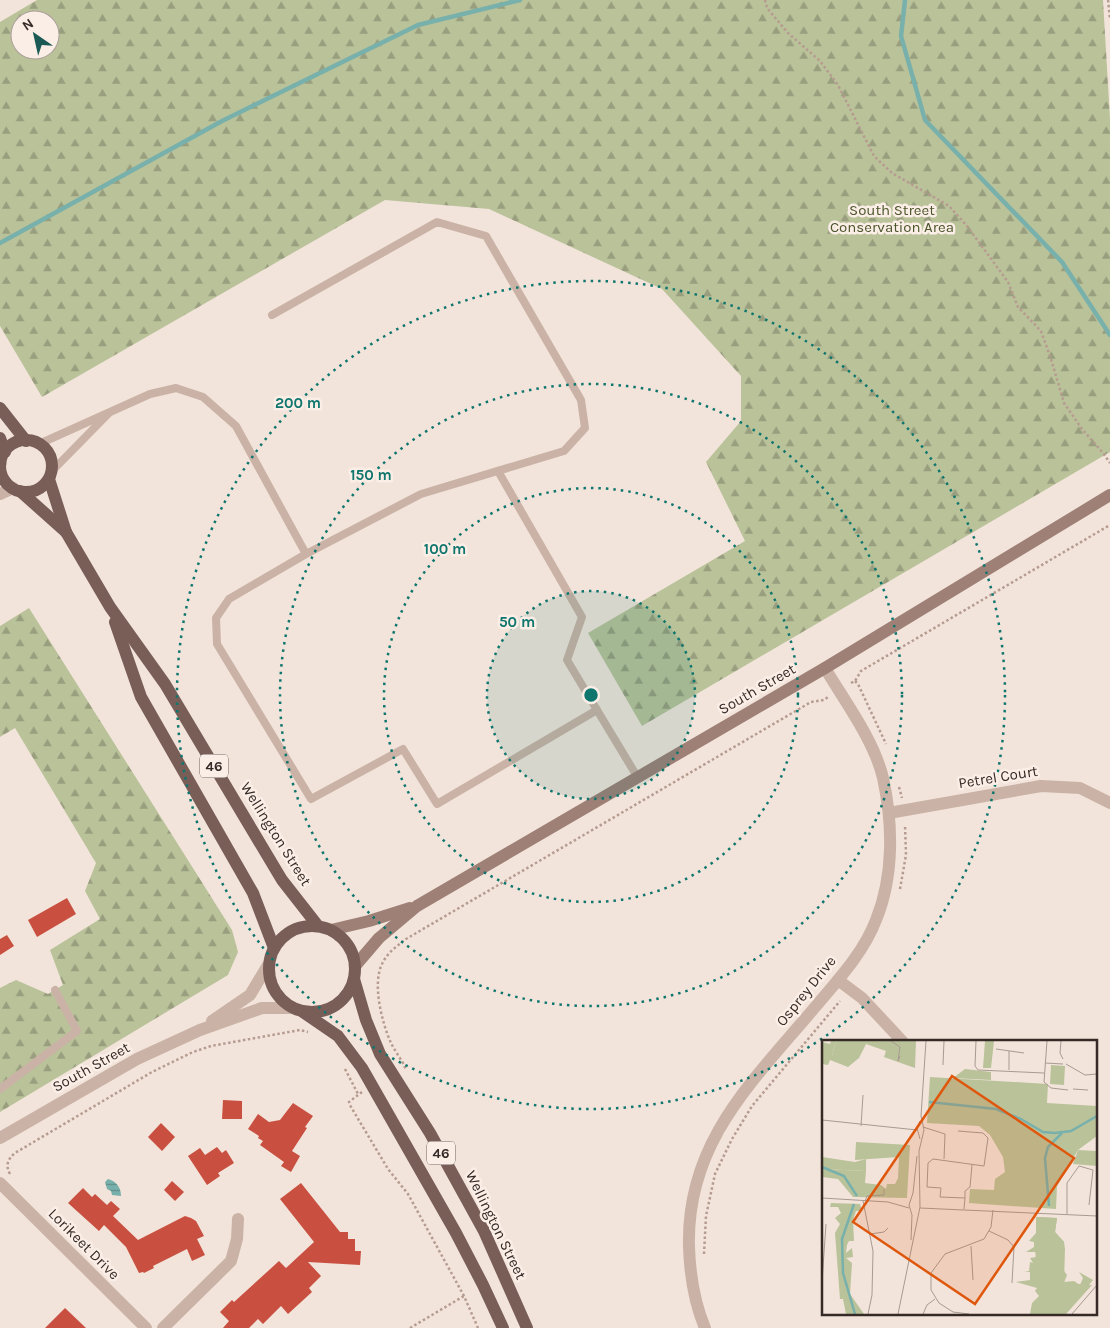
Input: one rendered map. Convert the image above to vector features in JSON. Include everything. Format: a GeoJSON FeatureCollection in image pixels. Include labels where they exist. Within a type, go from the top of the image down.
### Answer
{"type":"FeatureCollection","features":[{"type":"Feature","properties":{"kind":"main road","name":"46"},"geometry":{"type":"LineString","coordinates":[[0,408],[32,442],[45,449],[52,463],[50,475]]}},
{"type":"Feature","properties":{"kind":"main road","name":"46"},"geometry":{"type":"LineString","coordinates":[[0,438],[3,478],[16,490]]}},
{"type":"Feature","properties":{"kind":"main road"},"geometry":{"type":"LineString","coordinates":[[2,460],[11,446],[18,442],[32,442]]}},
{"type":"Feature","properties":{"kind":"main road"},"geometry":{"type":"LineString","coordinates":[[16,490],[28,492],[36,490],[50,475]]}},
{"type":"Feature","properties":{"kind":"main road","name":"Wellington Street"},"geometry":{"type":"LineString","coordinates":[[50,475],[66,532],[110,608],[165,684],[282,880],[318,926]]}},
{"type":"Feature","properties":{"kind":"main road","name":"Wellington Street"},"geometry":{"type":"LineString","coordinates":[[16,490],[66,532]]}},
{"type":"Feature","properties":{"kind":"main road","name":"Wellington Street"},"geometry":{"type":"LineString","coordinates":[[110,608],[141,697],[253,893],[274,948]]}},
{"type":"Feature","properties":{"kind":"main road","name":"Wellington Street"},"geometry":{"type":"LineString","coordinates":[[268,965],[274,948],[284,936],[293,930],[308,926],[318,926],[331,930],[344,939],[352,951],[366,1020],[380,1054],[430,1133],[484,1232],[527,1328]]}},
{"type":"Feature","properties":{"kind":"main road","name":"46"},"geometry":{"type":"LineString","coordinates":[[268,965],[272,987],[281,1000],[338,1036],[362,1068],[456,1233],[503,1328]]}},
{"type":"Feature","properties":{"kind":"main road"},"geometry":{"type":"LineString","coordinates":[[298,1010],[312,1013],[327,1010],[338,1004],[348,993],[355,972]]}},
{"type":"Feature","properties":{"kind":"street"},"geometry":{"type":"LineString","coordinates":[[0,494],[16,490]]}},
{"type":"Feature","properties":{"kind":"street","name":"South Street"},"geometry":{"type":"LineString","coordinates":[[355,972],[379,938],[417,906],[825,668],[1110,495]]}},
{"type":"Feature","properties":{"kind":"street","name":"Osprey Drive"},"geometry":{"type":"LineString","coordinates":[[705,1328],[700,1316],[690,1274],[689,1227],[696,1183],[710,1144],[729,1112],[858,953],[876,920],[886,881],[890,845],[889,813],[882,776],[869,743],[825,668]]}},
{"type":"Feature","properties":{"kind":"street","name":"Petrel Court"},"geometry":{"type":"LineString","coordinates":[[889,813],[1042,786],[1080,788],[1110,804]]}},
{"type":"Feature","properties":{"kind":"street","name":"South Street"},"geometry":{"type":"LineString","coordinates":[[331,930],[369,921],[417,906]]}},
{"type":"Feature","properties":{"kind":"street","name":"South Street"},"geometry":{"type":"LineString","coordinates":[[200,1030],[250,995],[268,965]]}},
{"type":"Feature","properties":{"kind":"street"},"geometry":{"type":"LineString","coordinates":[[838,980],[862,998],[901,1040]]}},
{"type":"Feature","properties":{"kind":"street","name":"South Street"},"geometry":{"type":"LineString","coordinates":[[0,1138],[137,1059],[200,1030],[262,1008],[298,1010]]}},
{"type":"Feature","properties":{"kind":"street","name":"Lorikeet Drive"},"geometry":{"type":"LineString","coordinates":[[3,1181],[146,1328]]}},
{"type":"Feature","properties":{"kind":"street"},"geometry":{"type":"LineString","coordinates":[[163,1328],[232,1261],[237,1239],[238,1219]]}},
{"type":"Feature","properties":{"kind":"lane"},"geometry":{"type":"LineString","coordinates":[[272,315],[437,222],[486,236],[581,400],[585,428],[564,451],[421,494],[306,554],[230,599],[216,618],[217,644],[311,800],[404,749],[437,804],[597,710]]}},
{"type":"Feature","properties":{"kind":"lane"},"geometry":{"type":"LineString","coordinates":[[32,442],[150,394],[176,388],[203,397],[236,426],[306,554]]}},
{"type":"Feature","properties":{"kind":"lane"},"geometry":{"type":"LineString","coordinates":[[50,475],[112,410]]}},
{"type":"Feature","properties":{"kind":"lane"},"geometry":{"type":"LineString","coordinates":[[498,471],[582,617],[567,660],[638,778]]}},
{"type":"Feature","properties":{"kind":"lane"},"geometry":{"type":"LineString","coordinates":[[0,1089],[77,1031],[55,990]]}},
{"type":"Feature","properties":{"kind":"path"},"geometry":{"type":"LineString","coordinates":[[764,0],[767,8],[788,33],[820,62],[838,84],[874,156],[892,173],[949,206],[973,234],[1008,282],[1018,307],[1041,331],[1064,403],[1082,429],[1103,452],[1110,463]]}},
{"type":"Feature","properties":{"kind":"path"},"geometry":{"type":"LineString","coordinates":[[1108,0],[1110,19]]}},
{"type":"Feature","properties":{"kind":"path"},"geometry":{"type":"LineString","coordinates":[[851,683],[855,681],[861,672],[1110,525]]}},
{"type":"Feature","properties":{"kind":"path"},"geometry":{"type":"LineString","coordinates":[[402,1069],[405,1067],[391,1044],[381,1014],[378,980],[382,964],[393,949],[406,938],[810,702],[824,700],[828,697]]}},
{"type":"Feature","properties":{"kind":"path"},"geometry":{"type":"LineString","coordinates":[[703,1257],[706,1240],[706,1216],[715,1174],[732,1139],[752,1106],[840,1001]]}},
{"type":"Feature","properties":{"kind":"path"},"geometry":{"type":"LineString","coordinates":[[3,1181],[11,1175],[7,1165],[9,1158],[15,1153],[152,1072],[193,1052],[211,1046],[300,1030],[308,1032]]}},
{"type":"Feature","properties":{"kind":"path"},"geometry":{"type":"LineString","coordinates":[[342,1063],[358,1094],[349,1102],[351,1107],[388,1169],[408,1194],[464,1296],[478,1328]]}},
{"type":"Feature","properties":{"kind":"path"},"geometry":{"type":"LineString","coordinates":[[410,1328],[464,1296]]}},
{"type":"Feature","properties":{"kind":"green space","name":"South Street Conservation Area"},"geometry":{"type":"Polygon","coordinates":[[[37,0],[1103,0],[1110,119],[1110,452],[642,726],[588,633],[745,541],[706,462],[741,421],[741,376],[662,289],[489,209],[385,200],[42,397],[0,326],[0,22],[10,16],[10,60],[60,60],[60,10],[20,10],[37,0]]]}},
{"type":"Feature","properties":{"kind":"green space"},"geometry":{"type":"Polygon","coordinates":[[[29,608],[232,930],[238,952],[228,975],[0,1112],[0,988],[16,980],[48,994],[63,985],[50,950],[100,919],[85,891],[96,863],[15,728],[0,737],[0,626],[29,608]]]}},
{"type":"Feature","properties":{"kind":"water"},"geometry":{"type":"Polygon","coordinates":[[[108,1179],[117,1185],[121,1196],[112,1195],[111,1191],[107,1189],[105,1182],[108,1179]]]}},
{"type":"Feature","properties":{"kind":"building"},"geometry":{"type":"Polygon","coordinates":[[[67,898],[76,914],[37,937],[28,920],[67,898]]]}},
{"type":"Feature","properties":{"kind":"building"},"geometry":{"type":"Polygon","coordinates":[[[7,935],[14,946],[0,955],[0,939],[7,935]]]}},
{"type":"Feature","properties":{"kind":"building"},"geometry":{"type":"Polygon","coordinates":[[[223,1100],[242,1101],[242,1119],[222,1119],[223,1100]]]}},
{"type":"Feature","properties":{"kind":"building"},"geometry":{"type":"Polygon","coordinates":[[[293,1103],[313,1116],[292,1151],[300,1156],[291,1172],[281,1166],[284,1162],[260,1145],[263,1141],[258,1138],[259,1136],[248,1129],[258,1114],[269,1122],[280,1120],[293,1103]]]}},
{"type":"Feature","properties":{"kind":"building"},"geometry":{"type":"Polygon","coordinates":[[[161,1123],[175,1137],[162,1151],[148,1137],[161,1123]]]}},
{"type":"Feature","properties":{"kind":"building"},"geometry":{"type":"Polygon","coordinates":[[[217,1147],[222,1153],[226,1150],[234,1163],[218,1173],[220,1176],[207,1185],[188,1156],[200,1148],[205,1155],[217,1147]]]}},
{"type":"Feature","properties":{"kind":"building"},"geometry":{"type":"Polygon","coordinates":[[[172,1181],[184,1192],[175,1201],[164,1190],[172,1181]]]}},
{"type":"Feature","properties":{"kind":"building"},"geometry":{"type":"Polygon","coordinates":[[[301,1183],[340,1232],[348,1232],[348,1239],[355,1239],[355,1251],[361,1251],[360,1265],[308,1262],[321,1276],[309,1288],[312,1292],[288,1314],[281,1306],[263,1324],[258,1319],[249,1328],[223,1328],[229,1321],[220,1312],[232,1300],[234,1302],[279,1261],[286,1268],[314,1242],[280,1199],[301,1183]]]}},
{"type":"Feature","properties":{"kind":"building"},"geometry":{"type":"Polygon","coordinates":[[[83,1188],[92,1197],[95,1194],[107,1205],[111,1201],[120,1209],[113,1216],[138,1240],[185,1216],[191,1218],[196,1221],[204,1236],[197,1239],[205,1255],[192,1261],[187,1249],[153,1266],[154,1268],[144,1273],[139,1273],[126,1247],[104,1225],[99,1231],[68,1203],[83,1188]]]}},
{"type":"Feature","properties":{"kind":"building"},"geometry":{"type":"Polygon","coordinates":[[[65,1308],[86,1328],[45,1328],[65,1308]]]}},
{"type":"Feature","properties":{"kind":"waterway"},"geometry":{"type":"LineString","coordinates":[[0,243],[222,121],[418,25],[520,0]]}},
{"type":"Feature","properties":{"kind":"waterway"},"geometry":{"type":"LineString","coordinates":[[905,0],[901,36],[925,120],[1062,262],[1110,335]]}}]}
